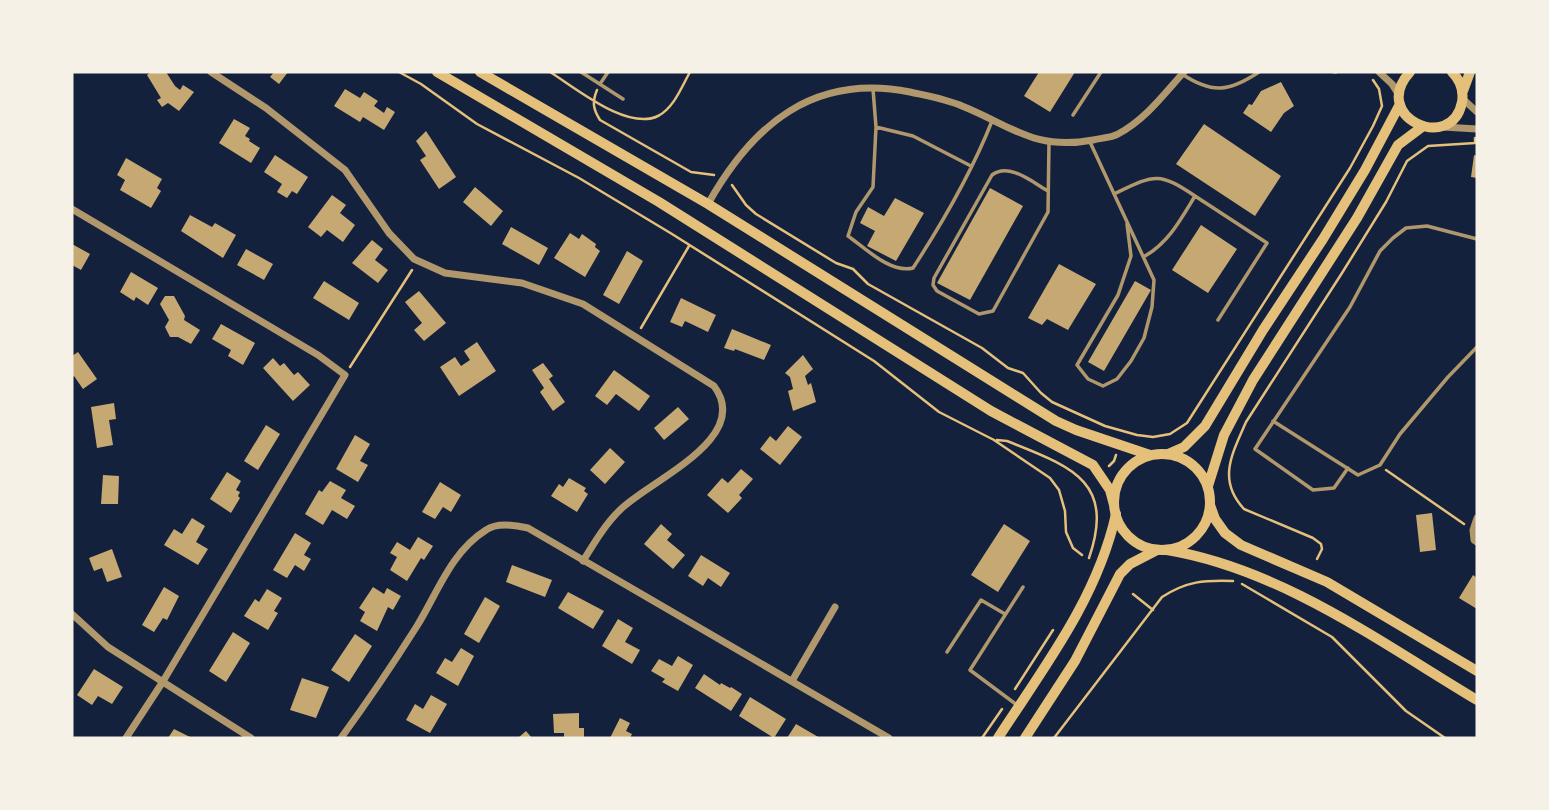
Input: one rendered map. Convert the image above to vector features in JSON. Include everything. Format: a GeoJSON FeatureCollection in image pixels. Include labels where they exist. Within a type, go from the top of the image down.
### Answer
{"type":"FeatureCollection","features":[{"type":"Feature","properties":{"kind":"main road"},"geometry":{"type":"LineString","coordinates":[[437,72],[659,202],[992,411],[1093,465],[1110,490],[1124,531],[1131,538],[1148,548],[1229,564],[1315,603],[1477,700]]}},
{"type":"Feature","properties":{"kind":"main road"},"geometry":{"type":"LineString","coordinates":[[480,72],[708,204],[1047,415],[1076,430],[1150,455],[1168,454],[1184,447],[1205,426],[1376,151],[1399,100],[1403,80],[1410,72]]}},
{"type":"Feature","properties":{"kind":"main road"},"geometry":{"type":"LineString","coordinates":[[1452,72],[1457,77],[1463,95]]}},
{"type":"Feature","properties":{"kind":"main road"},"geometry":{"type":"LineString","coordinates":[[1399,100],[1408,118],[1422,127],[1438,127],[1458,113],[1470,72]]}},
{"type":"Feature","properties":{"kind":"main road"},"geometry":{"type":"LineString","coordinates":[[1422,127],[1398,145],[1344,239],[1253,380],[1224,435],[1208,486],[1215,519],[1225,533],[1241,545],[1327,582],[1477,671]]}},
{"type":"Feature","properties":{"kind":"main road"},"geometry":{"type":"LineString","coordinates":[[1168,454],[1193,464],[1208,486]]}},
{"type":"Feature","properties":{"kind":"main road"},"geometry":{"type":"LineString","coordinates":[[998,738],[1014,702],[1078,612],[1098,575],[1115,510],[1117,486],[1133,463],[1150,455]]}},
{"type":"Feature","properties":{"kind":"main road"},"geometry":{"type":"LineString","coordinates":[[1025,738],[1075,661],[1120,574],[1130,564],[1162,550],[1176,548],[1193,538],[1205,523],[1210,505]]}},
{"type":"Feature","properties":{"kind":"street"},"geometry":{"type":"LineString","coordinates":[[211,72],[266,108],[345,170],[389,233],[418,261],[445,274],[522,282],[583,304],[714,386],[724,407],[721,422],[705,447],[620,509],[583,561]]}},
{"type":"Feature","properties":{"kind":"street"},"geometry":{"type":"LineString","coordinates":[[708,204],[745,150],[789,110],[826,94],[852,88],[884,87],[962,106],[1022,136],[1074,144],[1117,135],[1150,110],[1182,72]]}},
{"type":"Feature","properties":{"kind":"street"},"geometry":{"type":"LineString","coordinates":[[1380,72],[1399,100]]}},
{"type":"Feature","properties":{"kind":"street"},"geometry":{"type":"LineString","coordinates":[[1463,95],[1477,112]]}},
{"type":"Feature","properties":{"kind":"street"},"geometry":{"type":"LineString","coordinates":[[1438,127],[1477,129]]}},
{"type":"Feature","properties":{"kind":"street"},"geometry":{"type":"LineString","coordinates":[[72,209],[318,355],[345,375],[162,683],[126,738]]}},
{"type":"Feature","properties":{"kind":"street"},"geometry":{"type":"LineString","coordinates":[[1476,541],[1472,530],[1477,518]]}},
{"type":"Feature","properties":{"kind":"street"},"geometry":{"type":"LineString","coordinates":[[341,738],[385,678],[452,562],[488,528],[512,524],[527,528],[889,738]]}},
{"type":"Feature","properties":{"kind":"street"},"geometry":{"type":"LineString","coordinates":[[792,681],[835,607]]}},
{"type":"Feature","properties":{"kind":"street"},"geometry":{"type":"LineString","coordinates":[[72,614],[108,647],[251,738]]}},
{"type":"Feature","properties":{"kind":"lane"},"geometry":{"type":"LineString","coordinates":[[581,72],[623,99]]}},
{"type":"Feature","properties":{"kind":"lane"},"geometry":{"type":"LineString","coordinates":[[600,84],[608,72]]}},
{"type":"Feature","properties":{"kind":"lane"},"geometry":{"type":"LineString","coordinates":[[1073,115],[1101,72]]}},
{"type":"Feature","properties":{"kind":"lane"},"geometry":{"type":"LineString","coordinates":[[1182,72],[1197,84],[1218,90],[1235,86],[1259,72]]}},
{"type":"Feature","properties":{"kind":"lane"},"geometry":{"type":"LineString","coordinates":[[873,87],[876,127],[873,187],[856,212],[848,236],[904,271],[913,268],[919,260],[971,166],[992,121]]}},
{"type":"Feature","properties":{"kind":"lane"},"geometry":{"type":"LineString","coordinates":[[876,127],[914,136],[971,166]]}},
{"type":"Feature","properties":{"kind":"lane"},"geometry":{"type":"LineString","coordinates":[[1089,140],[1154,280],[1152,307],[1144,338],[1131,361],[1116,379],[1103,386],[1088,379],[1077,365],[1118,295],[1131,256],[1127,224]]}},
{"type":"Feature","properties":{"kind":"lane"},"geometry":{"type":"LineString","coordinates":[[1048,191],[1009,169],[998,170],[992,175],[934,278],[933,285],[937,291],[979,314],[993,311],[1048,212],[1049,142]]}},
{"type":"Feature","properties":{"kind":"lane"},"geometry":{"type":"LineString","coordinates":[[1114,194],[1143,180],[1158,177],[1170,179],[1267,243],[1217,320]]}},
{"type":"Feature","properties":{"kind":"lane"},"geometry":{"type":"LineString","coordinates":[[1145,256],[1160,247],[1195,196]]}},
{"type":"Feature","properties":{"kind":"lane"},"geometry":{"type":"LineString","coordinates":[[1348,468],[1334,488],[1313,490],[1255,449],[1350,307],[1380,251],[1393,238],[1406,229],[1427,226],[1477,239]]}},
{"type":"Feature","properties":{"kind":"lane"},"geometry":{"type":"LineString","coordinates":[[1273,421],[1359,475],[1380,465],[1400,434],[1477,347]]}},
{"type":"Feature","properties":{"kind":"lane"},"geometry":{"type":"LineString","coordinates":[[1014,702],[970,670],[1023,587]]}},
{"type":"Feature","properties":{"kind":"lane"},"geometry":{"type":"LineString","coordinates":[[947,652],[981,600],[1005,614]]}},
{"type":"Feature","properties":{"kind":"path"},"geometry":{"type":"LineString","coordinates":[[399,72],[421,84],[477,124],[579,178],[689,245],[874,361],[939,412],[994,440],[1050,478],[1059,490],[1065,511],[1066,532],[1073,548],[1082,555]]}},
{"type":"Feature","properties":{"kind":"path"},"geometry":{"type":"LineString","coordinates":[[600,84],[593,99],[594,111],[600,120],[691,172],[712,173],[736,187],[746,205],[756,214],[836,263],[853,269],[868,284],[982,348],[1008,368],[1024,373],[1052,402],[1105,426],[1153,437],[1170,434],[1183,426],[1199,406],[1350,168],[1382,106],[1379,89],[1373,80],[1380,72]]}},
{"type":"Feature","properties":{"kind":"path"},"geometry":{"type":"LineString","coordinates":[[636,337],[689,245]]}},
{"type":"Feature","properties":{"kind":"path"},"geometry":{"type":"LineString","coordinates":[[345,375],[418,261]]}},
{"type":"Feature","properties":{"kind":"path"},"geometry":{"type":"LineString","coordinates":[[1183,426],[1193,440]]}},
{"type":"Feature","properties":{"kind":"path"},"geometry":{"type":"LineString","coordinates":[[1100,473],[1114,461],[1124,431]]}},
{"type":"Feature","properties":{"kind":"path"},"geometry":{"type":"LineString","coordinates":[[994,440],[1007,441],[1031,451],[1076,474],[1086,484],[1096,500],[1098,516],[1086,566]]}},
{"type":"Feature","properties":{"kind":"path"},"geometry":{"type":"LineString","coordinates":[[1380,465],[1472,530]]}},
{"type":"Feature","properties":{"kind":"path"},"geometry":{"type":"LineString","coordinates":[[1054,738],[1162,597],[1180,586],[1207,580],[1235,581],[1255,590],[1332,638],[1417,721],[1445,738]]}},
{"type":"Feature","properties":{"kind":"path"},"geometry":{"type":"LineString","coordinates":[[1133,594],[1153,610]]}},
{"type":"Feature","properties":{"kind":"path"},"geometry":{"type":"LineString","coordinates":[[982,738],[1014,702],[1058,623]]}},
{"type":"Feature","properties":{"kind":"building"},"geometry":{"type":"Polygon","coordinates":[[[151,72],[166,72],[180,90],[183,85],[194,92],[179,111],[168,103],[162,107],[157,100],[161,98],[147,75],[151,72]]]}},
{"type":"Feature","properties":{"kind":"building"},"geometry":{"type":"Polygon","coordinates":[[[274,72],[288,72],[279,84],[270,77],[274,72]]]}},
{"type":"Feature","properties":{"kind":"building"},"geometry":{"type":"Polygon","coordinates":[[[1039,72],[1075,72],[1050,112],[1024,96],[1039,72]]]}},
{"type":"Feature","properties":{"kind":"building"},"geometry":{"type":"Polygon","coordinates":[[[1281,82],[1294,106],[1284,113],[1271,132],[1243,113],[1261,91],[1281,82]]]}},
{"type":"Feature","properties":{"kind":"building"},"geometry":{"type":"Polygon","coordinates":[[[345,89],[360,98],[364,92],[378,101],[374,106],[384,113],[387,107],[395,112],[384,130],[363,117],[360,122],[334,106],[345,89]]]}},
{"type":"Feature","properties":{"kind":"building"},"geometry":{"type":"Polygon","coordinates":[[[234,119],[250,128],[245,136],[260,148],[251,163],[219,143],[234,119]]]}},
{"type":"Feature","properties":{"kind":"building"},"geometry":{"type":"Polygon","coordinates":[[[1204,124],[1281,176],[1255,216],[1176,164],[1204,124]]]}},
{"type":"Feature","properties":{"kind":"building"},"geometry":{"type":"Polygon","coordinates":[[[426,131],[456,177],[439,189],[420,160],[426,156],[416,141],[426,131]]]}},
{"type":"Feature","properties":{"kind":"building"},"geometry":{"type":"Polygon","coordinates":[[[275,155],[308,177],[297,194],[292,191],[287,198],[277,192],[282,184],[264,172],[275,155]]]}},
{"type":"Feature","properties":{"kind":"building"},"geometry":{"type":"Polygon","coordinates":[[[1474,155],[1477,156],[1477,178],[1471,177],[1474,155]]]}},
{"type":"Feature","properties":{"kind":"building"},"geometry":{"type":"Polygon","coordinates":[[[126,158],[162,179],[157,188],[161,191],[151,208],[120,190],[125,180],[117,175],[126,158]]]}},
{"type":"Feature","properties":{"kind":"building"},"geometry":{"type":"Polygon","coordinates":[[[475,187],[503,211],[491,226],[463,202],[475,187]]]}},
{"type":"Feature","properties":{"kind":"building"},"geometry":{"type":"Polygon","coordinates":[[[990,188],[1023,206],[970,300],[937,283],[990,188]]]}},
{"type":"Feature","properties":{"kind":"building"},"geometry":{"type":"Polygon","coordinates":[[[332,195],[346,205],[340,213],[355,225],[343,242],[327,230],[321,237],[308,227],[332,195]]]}},
{"type":"Feature","properties":{"kind":"building"},"geometry":{"type":"Polygon","coordinates":[[[895,198],[924,213],[896,261],[867,246],[875,231],[860,223],[868,207],[884,216],[895,198]]]}},
{"type":"Feature","properties":{"kind":"building"},"geometry":{"type":"Polygon","coordinates":[[[190,215],[212,227],[215,223],[236,235],[223,258],[181,231],[190,215]]]}},
{"type":"Feature","properties":{"kind":"building"},"geometry":{"type":"Polygon","coordinates":[[[1201,225],[1237,249],[1208,293],[1172,270],[1201,225]]]}},
{"type":"Feature","properties":{"kind":"building"},"geometry":{"type":"Polygon","coordinates":[[[511,227],[548,248],[539,265],[502,244],[511,227]]]}},
{"type":"Feature","properties":{"kind":"building"},"geometry":{"type":"Polygon","coordinates":[[[570,233],[579,239],[582,234],[596,244],[595,247],[600,251],[585,277],[554,258],[570,233]]]}},
{"type":"Feature","properties":{"kind":"building"},"geometry":{"type":"Polygon","coordinates":[[[372,240],[383,249],[375,260],[388,270],[378,283],[352,263],[372,240]]]}},
{"type":"Feature","properties":{"kind":"building"},"geometry":{"type":"Polygon","coordinates":[[[72,244],[90,254],[81,270],[72,265],[72,244]]]}},
{"type":"Feature","properties":{"kind":"building"},"geometry":{"type":"Polygon","coordinates":[[[246,249],[273,264],[264,280],[237,265],[246,249]]]}},
{"type":"Feature","properties":{"kind":"building"},"geometry":{"type":"Polygon","coordinates":[[[627,251],[643,261],[619,304],[603,295],[627,251]]]}},
{"type":"Feature","properties":{"kind":"building"},"geometry":{"type":"Polygon","coordinates":[[[1059,264],[1096,284],[1068,330],[1047,319],[1042,325],[1028,318],[1059,264]]]}},
{"type":"Feature","properties":{"kind":"building"},"geometry":{"type":"Polygon","coordinates":[[[131,272],[158,288],[148,305],[136,297],[134,301],[120,292],[131,272]]]}},
{"type":"Feature","properties":{"kind":"building"},"geometry":{"type":"Polygon","coordinates":[[[324,281],[359,303],[349,320],[313,298],[324,281]]]}},
{"type":"Feature","properties":{"kind":"building"},"geometry":{"type":"Polygon","coordinates":[[[1135,281],[1151,290],[1104,371],[1088,362],[1135,281]]]}},
{"type":"Feature","properties":{"kind":"building"},"geometry":{"type":"Polygon","coordinates":[[[419,291],[446,323],[424,341],[414,330],[422,323],[405,302],[419,291]]]}},
{"type":"Feature","properties":{"kind":"building"},"geometry":{"type":"Polygon","coordinates":[[[165,296],[174,296],[185,316],[184,320],[200,330],[191,344],[178,337],[170,337],[165,327],[169,320],[160,304],[165,296]]]}},
{"type":"Feature","properties":{"kind":"building"},"geometry":{"type":"Polygon","coordinates":[[[681,298],[716,315],[708,332],[685,321],[682,327],[670,322],[681,298]]]}},
{"type":"Feature","properties":{"kind":"building"},"geometry":{"type":"Polygon","coordinates":[[[221,324],[255,343],[243,365],[228,356],[231,350],[212,339],[221,324]]]}},
{"type":"Feature","properties":{"kind":"building"},"geometry":{"type":"Polygon","coordinates":[[[732,329],[771,345],[764,360],[735,349],[724,348],[732,329]]]}},
{"type":"Feature","properties":{"kind":"building"},"geometry":{"type":"Polygon","coordinates":[[[477,342],[496,371],[459,396],[440,367],[455,357],[461,366],[470,360],[464,351],[477,342]]]}},
{"type":"Feature","properties":{"kind":"building"},"geometry":{"type":"Polygon","coordinates":[[[78,352],[97,379],[83,389],[74,376],[72,378],[72,356],[78,352]]]}},
{"type":"Feature","properties":{"kind":"building"},"geometry":{"type":"Polygon","coordinates":[[[803,355],[813,369],[805,376],[808,385],[811,383],[816,402],[793,411],[788,391],[793,389],[790,377],[785,373],[803,355]]]}},
{"type":"Feature","properties":{"kind":"building"},"geometry":{"type":"Polygon","coordinates":[[[273,358],[280,366],[284,363],[294,375],[298,372],[310,385],[293,401],[263,368],[273,358]]]}},
{"type":"Feature","properties":{"kind":"building"},"geometry":{"type":"Polygon","coordinates":[[[543,363],[553,376],[549,379],[565,402],[553,411],[540,392],[544,388],[532,370],[543,363]]]}},
{"type":"Feature","properties":{"kind":"building"},"geometry":{"type":"Polygon","coordinates":[[[614,370],[650,396],[639,411],[616,394],[607,405],[595,396],[614,370]]]}},
{"type":"Feature","properties":{"kind":"building"},"geometry":{"type":"Polygon","coordinates":[[[114,403],[116,419],[109,420],[113,445],[97,448],[91,407],[114,403]]]}},
{"type":"Feature","properties":{"kind":"building"},"geometry":{"type":"Polygon","coordinates":[[[678,407],[689,419],[664,440],[654,428],[678,407]]]}},
{"type":"Feature","properties":{"kind":"building"},"geometry":{"type":"Polygon","coordinates":[[[266,425],[280,434],[258,470],[244,461],[266,425]]]}},
{"type":"Feature","properties":{"kind":"building"},"geometry":{"type":"Polygon","coordinates":[[[788,426],[802,437],[780,465],[760,449],[770,436],[776,441],[788,426]]]}},
{"type":"Feature","properties":{"kind":"building"},"geometry":{"type":"Polygon","coordinates":[[[355,435],[370,444],[360,461],[368,465],[358,482],[336,469],[355,435]]]}},
{"type":"Feature","properties":{"kind":"building"},"geometry":{"type":"Polygon","coordinates":[[[610,448],[625,462],[605,484],[590,470],[610,448]]]}},
{"type":"Feature","properties":{"kind":"building"},"geometry":{"type":"Polygon","coordinates":[[[741,469],[753,479],[739,495],[742,498],[728,513],[707,495],[722,478],[728,483],[741,469]]]}},
{"type":"Feature","properties":{"kind":"building"},"geometry":{"type":"Polygon","coordinates":[[[227,472],[241,481],[236,490],[240,492],[240,498],[231,513],[210,499],[227,472]]]}},
{"type":"Feature","properties":{"kind":"building"},"geometry":{"type":"Polygon","coordinates":[[[103,475],[119,476],[118,504],[101,504],[103,475]]]}},
{"type":"Feature","properties":{"kind":"building"},"geometry":{"type":"Polygon","coordinates":[[[569,478],[586,488],[584,491],[588,494],[577,512],[551,496],[559,484],[563,487],[569,478]]]}},
{"type":"Feature","properties":{"kind":"building"},"geometry":{"type":"Polygon","coordinates":[[[330,481],[346,490],[341,498],[355,506],[347,519],[332,510],[323,525],[305,514],[319,490],[322,492],[330,481]]]}},
{"type":"Feature","properties":{"kind":"building"},"geometry":{"type":"Polygon","coordinates":[[[440,482],[461,495],[451,512],[443,507],[435,519],[422,512],[440,482]]]}},
{"type":"Feature","properties":{"kind":"building"},"geometry":{"type":"Polygon","coordinates":[[[1432,513],[1436,550],[1420,552],[1416,515],[1432,513]]]}},
{"type":"Feature","properties":{"kind":"building"},"geometry":{"type":"Polygon","coordinates":[[[192,518],[205,526],[196,542],[208,549],[198,565],[164,545],[174,529],[182,534],[192,518]]]}},
{"type":"Feature","properties":{"kind":"building"},"geometry":{"type":"Polygon","coordinates":[[[661,524],[672,534],[667,540],[685,555],[673,569],[644,544],[661,524]]]}},
{"type":"Feature","properties":{"kind":"building"},"geometry":{"type":"Polygon","coordinates":[[[1004,524],[1030,541],[998,592],[971,575],[1004,524]]]}},
{"type":"Feature","properties":{"kind":"building"},"geometry":{"type":"Polygon","coordinates":[[[295,533],[311,543],[304,555],[311,559],[304,571],[295,565],[287,578],[273,570],[295,533]]]}},
{"type":"Feature","properties":{"kind":"building"},"geometry":{"type":"Polygon","coordinates":[[[418,537],[433,546],[424,560],[421,558],[407,581],[390,570],[397,557],[390,553],[397,542],[410,550],[418,537]]]}},
{"type":"Feature","properties":{"kind":"building"},"geometry":{"type":"Polygon","coordinates":[[[112,549],[122,577],[107,582],[102,568],[94,571],[89,558],[112,549]]]}},
{"type":"Feature","properties":{"kind":"building"},"geometry":{"type":"Polygon","coordinates":[[[701,555],[730,573],[721,587],[708,578],[703,586],[688,576],[701,555]]]}},
{"type":"Feature","properties":{"kind":"building"},"geometry":{"type":"Polygon","coordinates":[[[512,565],[552,580],[545,597],[506,582],[512,565]]]}},
{"type":"Feature","properties":{"kind":"building"},"geometry":{"type":"Polygon","coordinates":[[[1473,575],[1477,578],[1477,609],[1459,598],[1473,575]]]}},
{"type":"Feature","properties":{"kind":"building"},"geometry":{"type":"Polygon","coordinates":[[[164,587],[179,596],[167,620],[163,618],[154,632],[142,625],[164,587]]]}},
{"type":"Feature","properties":{"kind":"building"},"geometry":{"type":"Polygon","coordinates":[[[373,587],[384,594],[387,588],[401,596],[393,610],[388,607],[377,631],[360,621],[365,612],[359,608],[373,587]]]}},
{"type":"Feature","properties":{"kind":"building"},"geometry":{"type":"Polygon","coordinates":[[[267,589],[282,598],[274,611],[278,613],[268,630],[244,616],[255,599],[259,602],[267,589]]]}},
{"type":"Feature","properties":{"kind":"building"},"geometry":{"type":"Polygon","coordinates":[[[568,592],[604,611],[593,629],[558,608],[568,592]]]}},
{"type":"Feature","properties":{"kind":"building"},"geometry":{"type":"Polygon","coordinates":[[[485,597],[500,606],[479,643],[464,634],[485,597]]]}},
{"type":"Feature","properties":{"kind":"building"},"geometry":{"type":"Polygon","coordinates":[[[618,619],[633,628],[625,642],[640,650],[632,664],[602,646],[618,619]]]}},
{"type":"Feature","properties":{"kind":"building"},"geometry":{"type":"Polygon","coordinates":[[[233,632],[250,643],[226,682],[209,671],[233,632]]]}},
{"type":"Feature","properties":{"kind":"building"},"geometry":{"type":"Polygon","coordinates":[[[355,634],[372,646],[349,682],[331,670],[355,634]]]}},
{"type":"Feature","properties":{"kind":"building"},"geometry":{"type":"Polygon","coordinates":[[[461,648],[474,656],[458,686],[436,673],[445,658],[452,662],[461,648]]]}},
{"type":"Feature","properties":{"kind":"building"},"geometry":{"type":"Polygon","coordinates":[[[678,656],[693,665],[678,691],[662,682],[665,679],[651,671],[659,659],[672,666],[678,656]]]}},
{"type":"Feature","properties":{"kind":"building"},"geometry":{"type":"Polygon","coordinates":[[[94,669],[123,687],[112,704],[98,696],[92,705],[77,695],[94,669]]]}},
{"type":"Feature","properties":{"kind":"building"},"geometry":{"type":"Polygon","coordinates":[[[704,674],[720,685],[721,683],[731,687],[742,694],[731,711],[695,688],[704,674]]]}},
{"type":"Feature","properties":{"kind":"building"},"geometry":{"type":"Polygon","coordinates":[[[302,678],[329,687],[316,718],[290,710],[302,678]]]}},
{"type":"Feature","properties":{"kind":"building"},"geometry":{"type":"Polygon","coordinates":[[[431,695],[447,704],[430,733],[406,720],[415,704],[423,709],[431,695]]]}},
{"type":"Feature","properties":{"kind":"building"},"geometry":{"type":"Polygon","coordinates":[[[750,697],[786,719],[774,738],[739,716],[750,697]]]}},
{"type":"Feature","properties":{"kind":"building"},"geometry":{"type":"Polygon","coordinates":[[[579,713],[579,728],[584,728],[584,738],[564,738],[564,733],[554,733],[553,714],[579,713]]]}},
{"type":"Feature","properties":{"kind":"building"},"geometry":{"type":"Polygon","coordinates":[[[620,718],[630,723],[626,731],[632,734],[630,738],[610,738],[620,718]]]}},
{"type":"Feature","properties":{"kind":"building"},"geometry":{"type":"Polygon","coordinates":[[[796,724],[820,738],[787,738],[796,724]]]}},
{"type":"Feature","properties":{"kind":"building"},"geometry":{"type":"Polygon","coordinates":[[[174,729],[192,738],[168,738],[174,729]]]}},
{"type":"Feature","properties":{"kind":"building"},"geometry":{"type":"Polygon","coordinates":[[[526,731],[532,738],[518,738],[526,731]]]}}]}
